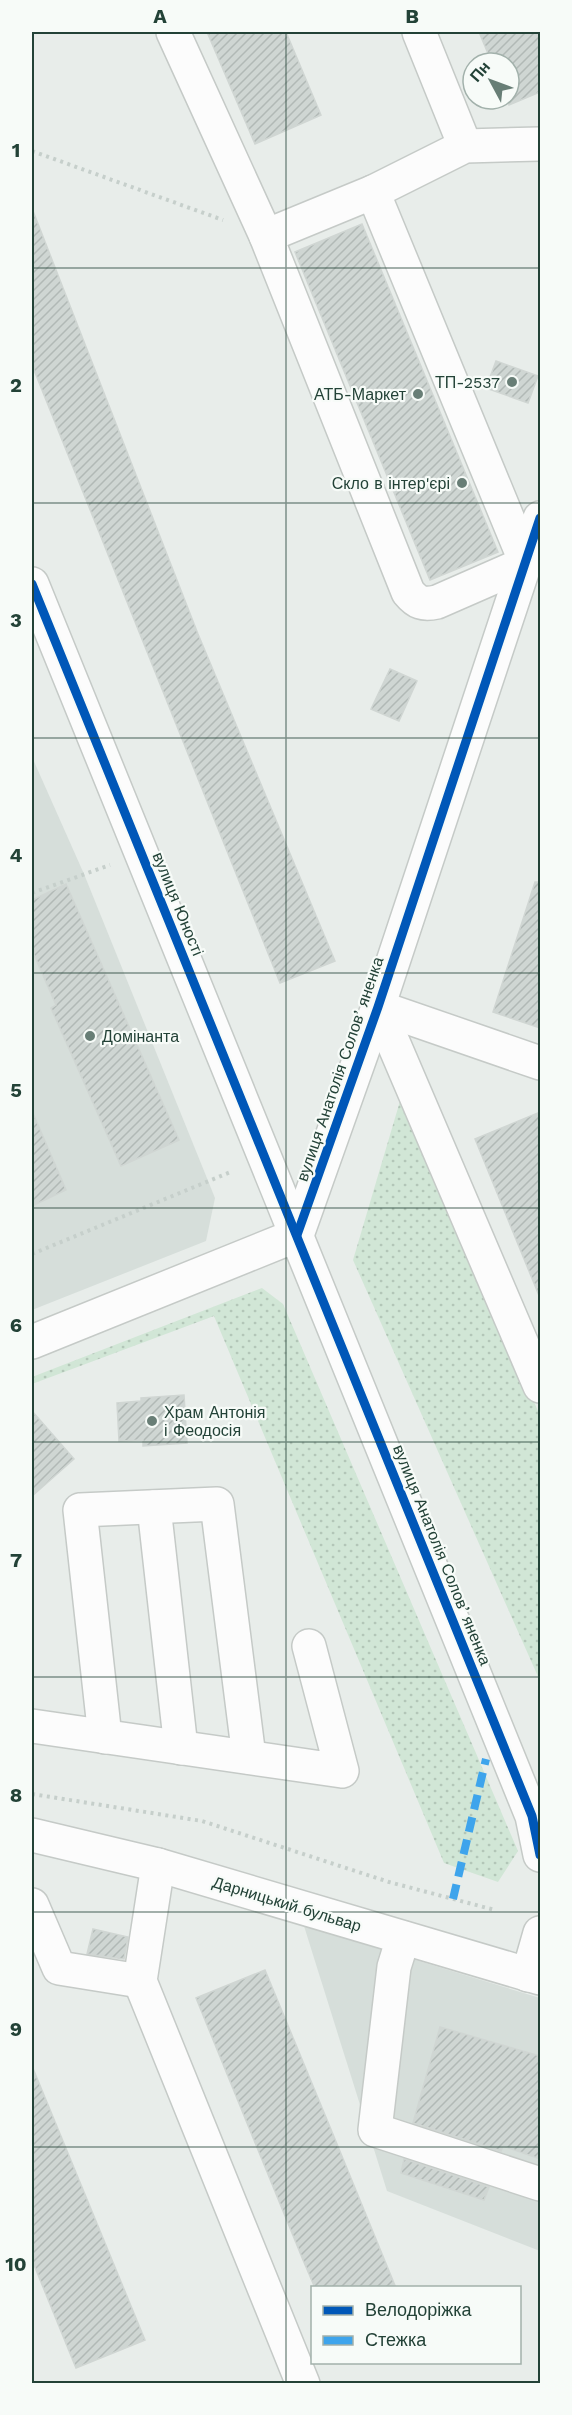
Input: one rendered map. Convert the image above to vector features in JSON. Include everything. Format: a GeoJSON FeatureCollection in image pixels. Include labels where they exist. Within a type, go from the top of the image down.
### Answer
{"type":"FeatureCollection","features":[{"type":"Feature","properties":{"kind":"street"},"geometry":{"type":"LineString","coordinates":[[173,32],[266,236],[408,592],[416,602],[426,604],[437,602],[526,563],[373,192]]}},
{"type":"Feature","properties":{"kind":"street"},"geometry":{"type":"LineString","coordinates":[[418,32],[465,146]]}},
{"type":"Feature","properties":{"kind":"street"},"geometry":{"type":"LineString","coordinates":[[266,236],[373,192],[465,146],[540,144]]}},
{"type":"Feature","properties":{"kind":"street","name":"вулиця Анатолія Соловʼяненка"},"geometry":{"type":"LineString","coordinates":[[540,518],[378,1007],[297,1235],[532,1816],[540,1855]]}},
{"type":"Feature","properties":{"kind":"street","name":"вулиця Юності"},"geometry":{"type":"LineString","coordinates":[[32,584],[297,1235]]}},
{"type":"Feature","properties":{"kind":"street"},"geometry":{"type":"LineString","coordinates":[[378,1007],[540,1063]]}},
{"type":"Feature","properties":{"kind":"street"},"geometry":{"type":"LineString","coordinates":[[378,1007],[540,1386]]}},
{"type":"Feature","properties":{"kind":"street"},"geometry":{"type":"LineString","coordinates":[[32,1342],[297,1235]]}},
{"type":"Feature","properties":{"kind":"street"},"geometry":{"type":"LineString","coordinates":[[105,1737],[80,1510],[217,1504],[249,1757]]}},
{"type":"Feature","properties":{"kind":"street"},"geometry":{"type":"LineString","coordinates":[[154,1507],[181,1748]]}},
{"type":"Feature","properties":{"kind":"street"},"geometry":{"type":"LineString","coordinates":[[32,1726],[342,1771],[309,1646]]}},
{"type":"Feature","properties":{"kind":"street","name":"Дарницький бульвар"},"geometry":{"type":"LineString","coordinates":[[32,1835],[158,1865],[534,1976]]}},
{"type":"Feature","properties":{"kind":"street"},"geometry":{"type":"LineString","coordinates":[[158,1865],[140,1981],[303,2384]]}},
{"type":"Feature","properties":{"kind":"street"},"geometry":{"type":"LineString","coordinates":[[32,1905],[59,1968],[140,1981]]}},
{"type":"Feature","properties":{"kind":"street"},"geometry":{"type":"LineString","coordinates":[[534,1976],[540,1933]]}},
{"type":"Feature","properties":{"kind":"street"},"geometry":{"type":"LineString","coordinates":[[403,1938],[394,1967],[375,2130],[540,2184]]}},
{"type":"Feature","properties":{"kind":"path"},"geometry":{"type":"LineString","coordinates":[[32,151],[266,236]]}},
{"type":"Feature","properties":{"kind":"path"},"geometry":{"type":"LineString","coordinates":[[32,893],[140,851]]}},
{"type":"Feature","properties":{"kind":"path"},"geometry":{"type":"LineString","coordinates":[[32,1254],[233,1172]]}},
{"type":"Feature","properties":{"kind":"path"},"geometry":{"type":"LineString","coordinates":[[32,1794],[202,1821],[389,1882],[495,1910]]}},
{"type":"Feature","properties":{"kind":"shaded area","name":"Домінанта"},"geometry":{"type":"Polygon","coordinates":[[[32,757],[84,874],[215,1198],[206,1241],[32,1310],[32,757]]]}},
{"type":"Feature","properties":{"kind":"shaded area"},"geometry":{"type":"Polygon","coordinates":[[[304,1926],[540,1998],[540,2251],[387,2191],[304,1926]]]}},
{"type":"Feature","properties":{"kind":"green space"},"geometry":{"type":"Polygon","coordinates":[[[403,1091],[540,1416],[540,1681],[353,1260],[403,1091]]]}},
{"type":"Feature","properties":{"kind":"green space"},"geometry":{"type":"Polygon","coordinates":[[[262,1288],[283,1304],[518,1851],[498,1882],[444,1863],[214,1316],[32,1384],[32,1377],[262,1288]]]}},
{"type":"Feature","properties":{"kind":"building"},"geometry":{"type":"Polygon","coordinates":[[[207,32],[286,32],[321,115],[255,144],[207,32]]]}},
{"type":"Feature","properties":{"kind":"building"},"geometry":{"type":"Polygon","coordinates":[[[479,32],[540,32],[540,92],[521,100],[521,51],[487,51],[479,32]]]}},
{"type":"Feature","properties":{"kind":"building"},"geometry":{"type":"Polygon","coordinates":[[[32,211],[198,634],[335,961],[280,983],[32,365],[32,211]]]}},
{"type":"Feature","properties":{"kind":"building"},"geometry":{"type":"Polygon","coordinates":[[[362,224],[498,552],[430,580],[295,252],[362,224]]]}},
{"type":"Feature","properties":{"kind":"building","name":"ТП-2537"},"geometry":{"type":"Polygon","coordinates":[[[496,361],[538,376],[528,403],[486,388],[496,361]]]}},
{"type":"Feature","properties":{"kind":"building"},"geometry":{"type":"Polygon","coordinates":[[[390,669],[417,681],[399,721],[371,709],[390,669]]]}},
{"type":"Feature","properties":{"kind":"building"},"geometry":{"type":"Polygon","coordinates":[[[535,882],[540,882],[540,1028],[493,1012],[535,882]]]}},
{"type":"Feature","properties":{"kind":"building"},"geometry":{"type":"Polygon","coordinates":[[[66,884],[179,1140],[121,1166],[51,1008],[56,1005],[32,950],[32,900],[66,884]]]}},
{"type":"Feature","properties":{"kind":"building"},"geometry":{"type":"Polygon","coordinates":[[[32,1111],[66,1190],[32,1206],[32,1111]]]}},
{"type":"Feature","properties":{"kind":"building"},"geometry":{"type":"Polygon","coordinates":[[[540,1112],[540,1298],[475,1139],[540,1112]]]}},
{"type":"Feature","properties":{"kind":"building","name":"Храм Антонія і Феодосія"},"geometry":{"type":"Polygon","coordinates":[[[184,1395],[187,1443],[143,1446],[143,1440],[119,1441],[117,1403],[141,1401],[141,1398],[184,1395]]]}},
{"type":"Feature","properties":{"kind":"building"},"geometry":{"type":"Polygon","coordinates":[[[32,1411],[74,1459],[32,1496],[32,1411]]]}},
{"type":"Feature","properties":{"kind":"building"},"geometry":{"type":"Polygon","coordinates":[[[93,1929],[128,1937],[124,1959],[87,1954],[93,1929]]]}},
{"type":"Feature","properties":{"kind":"building"},"geometry":{"type":"Polygon","coordinates":[[[265,1970],[395,2286],[314,2286],[196,1998],[265,1970]]]}},
{"type":"Feature","properties":{"kind":"building"},"geometry":{"type":"Polygon","coordinates":[[[440,2027],[540,2056],[540,2159],[503,2146],[501,2151],[413,2123],[440,2027]]]}},
{"type":"Feature","properties":{"kind":"building"},"geometry":{"type":"Polygon","coordinates":[[[32,2066],[145,2340],[76,2368],[32,2260],[32,2066]]]}},
{"type":"Feature","properties":{"kind":"building"},"geometry":{"type":"Polygon","coordinates":[[[404,2159],[489,2187],[484,2200],[401,2173],[404,2159]]]}},
{"type":"Feature","properties":{"kind":"marked path"},"geometry":{"type":"LineString","coordinates":[[453,1899],[486,1759]]}},
{"type":"Feature","properties":{"kind":"cycle path"},"geometry":{"type":"LineString","coordinates":[[297,1235],[378,1007],[540,518]]}},
{"type":"Feature","properties":{"kind":"cycle path"},"geometry":{"type":"LineString","coordinates":[[32,584],[532,1816],[540,1855]]}},
{"type":"Feature","properties":{"kind":"place","name":"ТП-2537"},"geometry":{"type":"Point","coordinates":[512,382]}},
{"type":"Feature","properties":{"kind":"place","name":"АТБ-Маркет"},"geometry":{"type":"Point","coordinates":[418,394]}},
{"type":"Feature","properties":{"kind":"place","name":"Скло в інтер'єрі"},"geometry":{"type":"Point","coordinates":[462,483]}},
{"type":"Feature","properties":{"kind":"place","name":"Домінанта"},"geometry":{"type":"Point","coordinates":[90,1036]}},
{"type":"Feature","properties":{"kind":"place","name":"Храм Антонія і Феодосія"},"geometry":{"type":"Point","coordinates":[152,1421]}}]}
